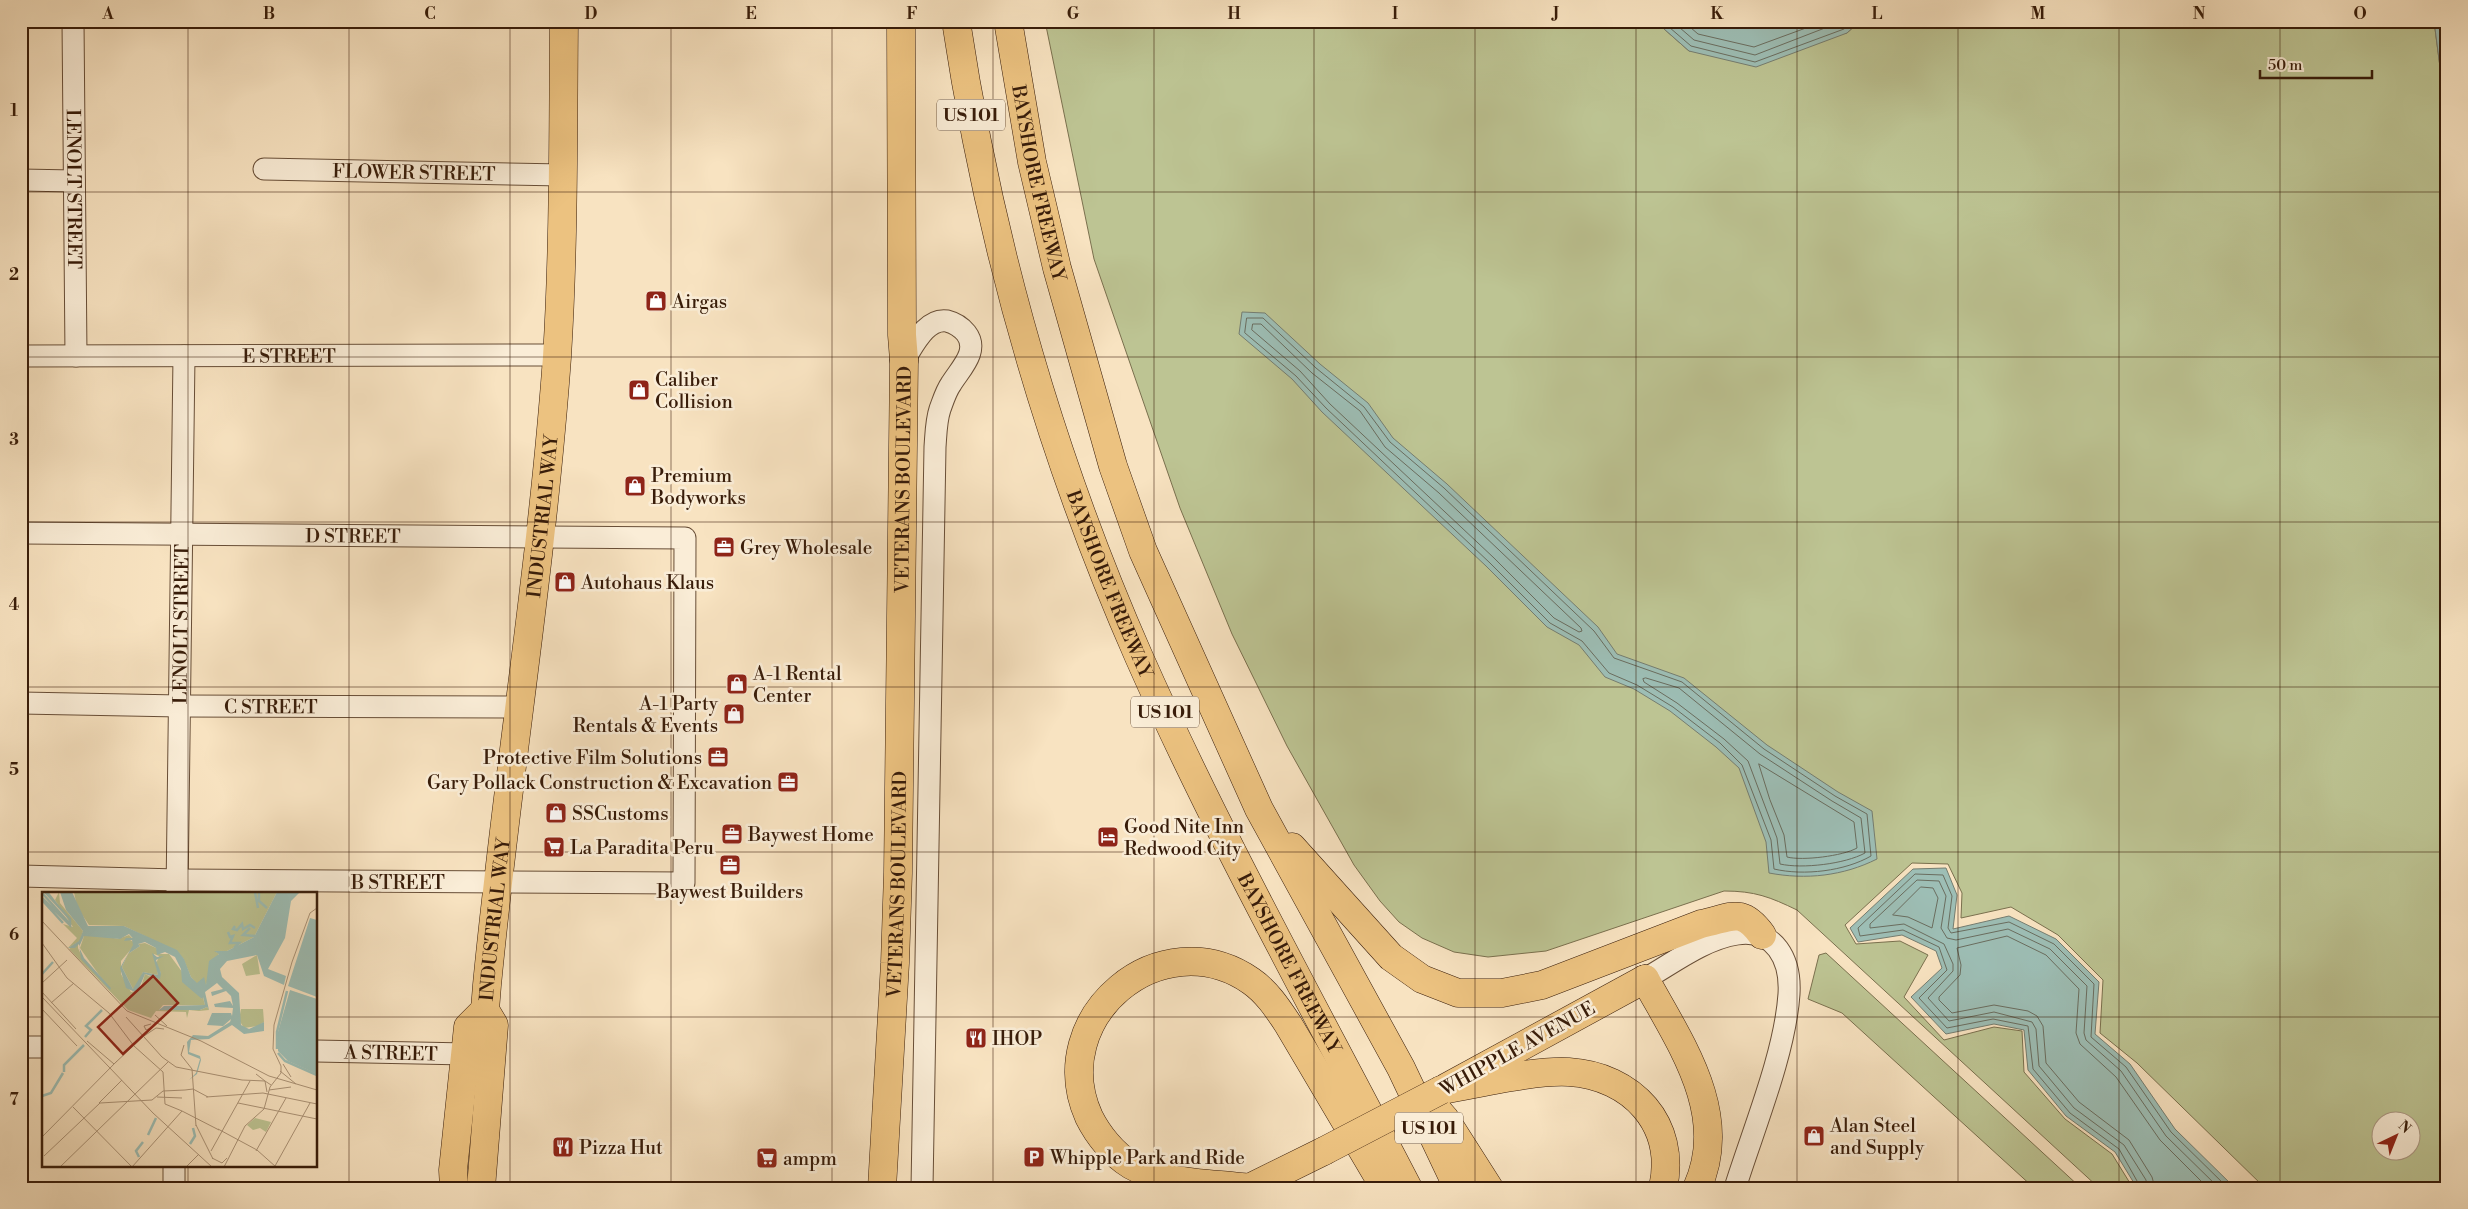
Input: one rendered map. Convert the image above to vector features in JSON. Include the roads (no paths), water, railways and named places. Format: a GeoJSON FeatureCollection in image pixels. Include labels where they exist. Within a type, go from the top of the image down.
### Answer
{"type":"FeatureCollection","features":[{"type":"Feature","properties":{"kind":"main road","name":"INDUSTRIAL WAY"},"geometry":{"type":"LineString","coordinates":[[480,1188],[486,1099],[494,1025],[485,1010],[498,882],[539,537],[557,355],[563,175],[564,21]]}},
{"type":"Feature","properties":{"kind":"main road"},"geometry":{"type":"LineString","coordinates":[[901,21],[902,335],[904,360]]}},
{"type":"Feature","properties":{"kind":"main road","name":"BAYSHORE FREEWAY"},"geometry":{"type":"LineString","coordinates":[[956,21],[983,175],[1009,284],[1069,480],[1101,566],[1140,658],[1222,829],[1408,1188]]}},
{"type":"Feature","properties":{"kind":"main road","name":"BAYSHORE FREEWAY"},"geometry":{"type":"LineString","coordinates":[[1008,21],[1032,162],[1057,268],[1113,466],[1143,550],[1259,809],[1401,1068],[1458,1188]]}},
{"type":"Feature","properties":{"kind":"main road","name":"VETERANS BOULEVARD"},"geometry":{"type":"LineString","coordinates":[[882,1188],[898,874],[904,360]]}},
{"type":"Feature","properties":{"kind":"main road"},"geometry":{"type":"LineString","coordinates":[[1259,809],[1391,957],[1422,980],[1458,993],[1502,993],[1542,985],[1701,924],[1724,918],[1738,916],[1751,919],[1762,934]]}},
{"type":"Feature","properties":{"kind":"main road"},"geometry":{"type":"LineString","coordinates":[[1249,1188],[1182,1181],[1146,1172],[1129,1164],[1114,1152],[1092,1123],[1084,1107],[1079,1072],[1086,1034],[1093,1018],[1114,991],[1142,973],[1172,963],[1188,962],[1221,967],[1252,982],[1270,1000],[1288,1024],[1386,1188]]}},
{"type":"Feature","properties":{"kind":"main road"},"geometry":{"type":"LineString","coordinates":[[1646,979],[1688,1059],[1704,1100],[1709,1128],[1709,1145],[1706,1162],[1697,1188]]}},
{"type":"Feature","properties":{"kind":"main road","name":"WHIPPLE AVENUE"},"geometry":{"type":"LineString","coordinates":[[1249,1188],[1441,1090],[1646,979]]}},
{"type":"Feature","properties":{"kind":"main road","name":"INDUSTRIAL WAY"},"geometry":{"type":"LineString","coordinates":[[454,1188],[454,1170],[468,1028],[485,1010]]}},
{"type":"Feature","properties":{"kind":"main road"},"geometry":{"type":"LineString","coordinates":[[1401,1068],[1445,1119],[1489,1188]]}},
{"type":"Feature","properties":{"kind":"main road"},"geometry":{"type":"LineString","coordinates":[[1441,1090],[1552,1072],[1573,1073],[1608,1082],[1638,1100],[1650,1113],[1660,1129],[1666,1161],[1663,1188]]}},
{"type":"Feature","properties":{"kind":"street","name":"LENOLT STREET"},"geometry":{"type":"LineString","coordinates":[[73,21],[76,356]]}},
{"type":"Feature","properties":{"kind":"street","name":"FLOWER STREET"},"geometry":{"type":"LineString","coordinates":[[264,170],[563,175]]}},
{"type":"Feature","properties":{"kind":"street"},"geometry":{"type":"LineString","coordinates":[[21,180],[74,181]]}},
{"type":"Feature","properties":{"kind":"street","name":"VETERANS BOULEVARD"},"geometry":{"type":"LineString","coordinates":[[904,360],[926,329],[934,324],[943,321],[954,322],[969,337],[971,348],[969,357],[949,386],[939,410],[935,447],[922,1188]]}},
{"type":"Feature","properties":{"kind":"street","name":"E STREET"},"geometry":{"type":"LineString","coordinates":[[21,356],[557,355]]}},
{"type":"Feature","properties":{"kind":"street","name":"LENOLT STREET"},"geometry":{"type":"LineString","coordinates":[[178,887],[184,356]]}},
{"type":"Feature","properties":{"kind":"street","name":"D STREET"},"geometry":{"type":"LineString","coordinates":[[21,532],[685,538],[684,883]]}},
{"type":"Feature","properties":{"kind":"street","name":"C STREET"},"geometry":{"type":"LineString","coordinates":[[21,703],[180,706],[520,707]]}},
{"type":"Feature","properties":{"kind":"street","name":"B STREET"},"geometry":{"type":"LineString","coordinates":[[21,876],[178,887],[498,882],[684,883]]}},
{"type":"Feature","properties":{"kind":"street","name":"WHIPPLE AVENUE"},"geometry":{"type":"LineString","coordinates":[[1646,979],[1704,946],[1737,934],[1762,934]]}},
{"type":"Feature","properties":{"kind":"street"},"geometry":{"type":"LineString","coordinates":[[1735,1188],[1776,1060],[1789,994],[1785,963],[1779,948],[1762,934]]}},
{"type":"Feature","properties":{"kind":"street"},"geometry":{"type":"LineString","coordinates":[[21,1047],[42,1047]]}},
{"type":"Feature","properties":{"kind":"street","name":"A STREET"},"geometry":{"type":"LineString","coordinates":[[318,1051],[466,1054]]}},
{"type":"Feature","properties":{"kind":"street"},"geometry":{"type":"LineString","coordinates":[[174,1166],[174,1188]]}},
{"type":"Feature","properties":{"kind":"water"},"geometry":{"type":"Polygon","coordinates":[[[1655,21],[1860,21],[1847,33],[1756,67],[1689,51],[1655,21]]]}},
{"type":"Feature","properties":{"kind":"water"},"geometry":{"type":"Polygon","coordinates":[[[2434,21],[2447,21],[2447,95],[2443,90],[2434,21]]]}},
{"type":"Feature","properties":{"kind":"water"},"geometry":{"type":"Polygon","coordinates":[[[1242,312],[1265,313],[1320,364],[1368,403],[1393,438],[1447,484],[1598,627],[1617,654],[1684,678],[1767,745],[1838,792],[1872,811],[1877,859],[1838,873],[1824,875],[1797,876],[1769,873],[1766,842],[1739,768],[1716,747],[1670,711],[1634,689],[1605,677],[1579,645],[1547,627],[1486,566],[1322,412],[1292,379],[1239,334],[1242,312]]]}},
{"type":"Feature","properties":{"kind":"water"},"geometry":{"type":"Polygon","coordinates":[[[1946,868],[1957,895],[1953,929],[2009,916],[2056,939],[2099,982],[2095,1034],[2130,1064],[2175,1129],[2235,1188],[2137,1188],[2115,1152],[2066,1116],[2028,1070],[2024,1030],[1994,1024],[1946,1034],[1911,997],[1942,968],[1936,951],[1902,935],[1858,942],[1850,928],[1913,869],[1946,868]]]}},
{"type":"Feature","properties":{"kind":"place","name":"Airgas"},"geometry":{"type":"Point","coordinates":[656,301]}},
{"type":"Feature","properties":{"kind":"place","name":"Caliber Collision"},"geometry":{"type":"Point","coordinates":[639,390]}},
{"type":"Feature","properties":{"kind":"place","name":"Premium Bodyworks"},"geometry":{"type":"Point","coordinates":[635,486]}},
{"type":"Feature","properties":{"kind":"place","name":"Grey Wholesale"},"geometry":{"type":"Point","coordinates":[724,547]}},
{"type":"Feature","properties":{"kind":"place","name":"Autohaus Klaus"},"geometry":{"type":"Point","coordinates":[565,582]}},
{"type":"Feature","properties":{"kind":"place","name":"A-1 Rental Center"},"geometry":{"type":"Point","coordinates":[737,684]}},
{"type":"Feature","properties":{"kind":"place","name":"A-1 Party Rentals & Events"},"geometry":{"type":"Point","coordinates":[734,714]}},
{"type":"Feature","properties":{"kind":"place","name":"Protective Film Solutions"},"geometry":{"type":"Point","coordinates":[718,757]}},
{"type":"Feature","properties":{"kind":"place","name":"Gary Pollack Construction & Excavation"},"geometry":{"type":"Point","coordinates":[788,782]}},
{"type":"Feature","properties":{"kind":"place","name":"SSCustoms"},"geometry":{"type":"Point","coordinates":[556,813]}},
{"type":"Feature","properties":{"kind":"place","name":"Baywest Home"},"geometry":{"type":"Point","coordinates":[732,834]}},
{"type":"Feature","properties":{"kind":"place","name":"Good Nite Inn Redwood City"},"geometry":{"type":"Point","coordinates":[1108,837]}},
{"type":"Feature","properties":{"kind":"place","name":"La Paradita Peru"},"geometry":{"type":"Point","coordinates":[554,847]}},
{"type":"Feature","properties":{"kind":"place","name":"Baywest Builders"},"geometry":{"type":"Point","coordinates":[730,865]}},
{"type":"Feature","properties":{"kind":"place","name":"IHOP"},"geometry":{"type":"Point","coordinates":[976,1038]}},
{"type":"Feature","properties":{"kind":"place","name":"Alan Steel and Supply"},"geometry":{"type":"Point","coordinates":[1814,1136]}},
{"type":"Feature","properties":{"kind":"place","name":"Pizza Hut"},"geometry":{"type":"Point","coordinates":[563,1147]}},
{"type":"Feature","properties":{"kind":"place","name":"Whipple Park and Ride"},"geometry":{"type":"Point","coordinates":[1034,1157]}},
{"type":"Feature","properties":{"kind":"place","name":"ampm"},"geometry":{"type":"Point","coordinates":[767,1158]}}]}
